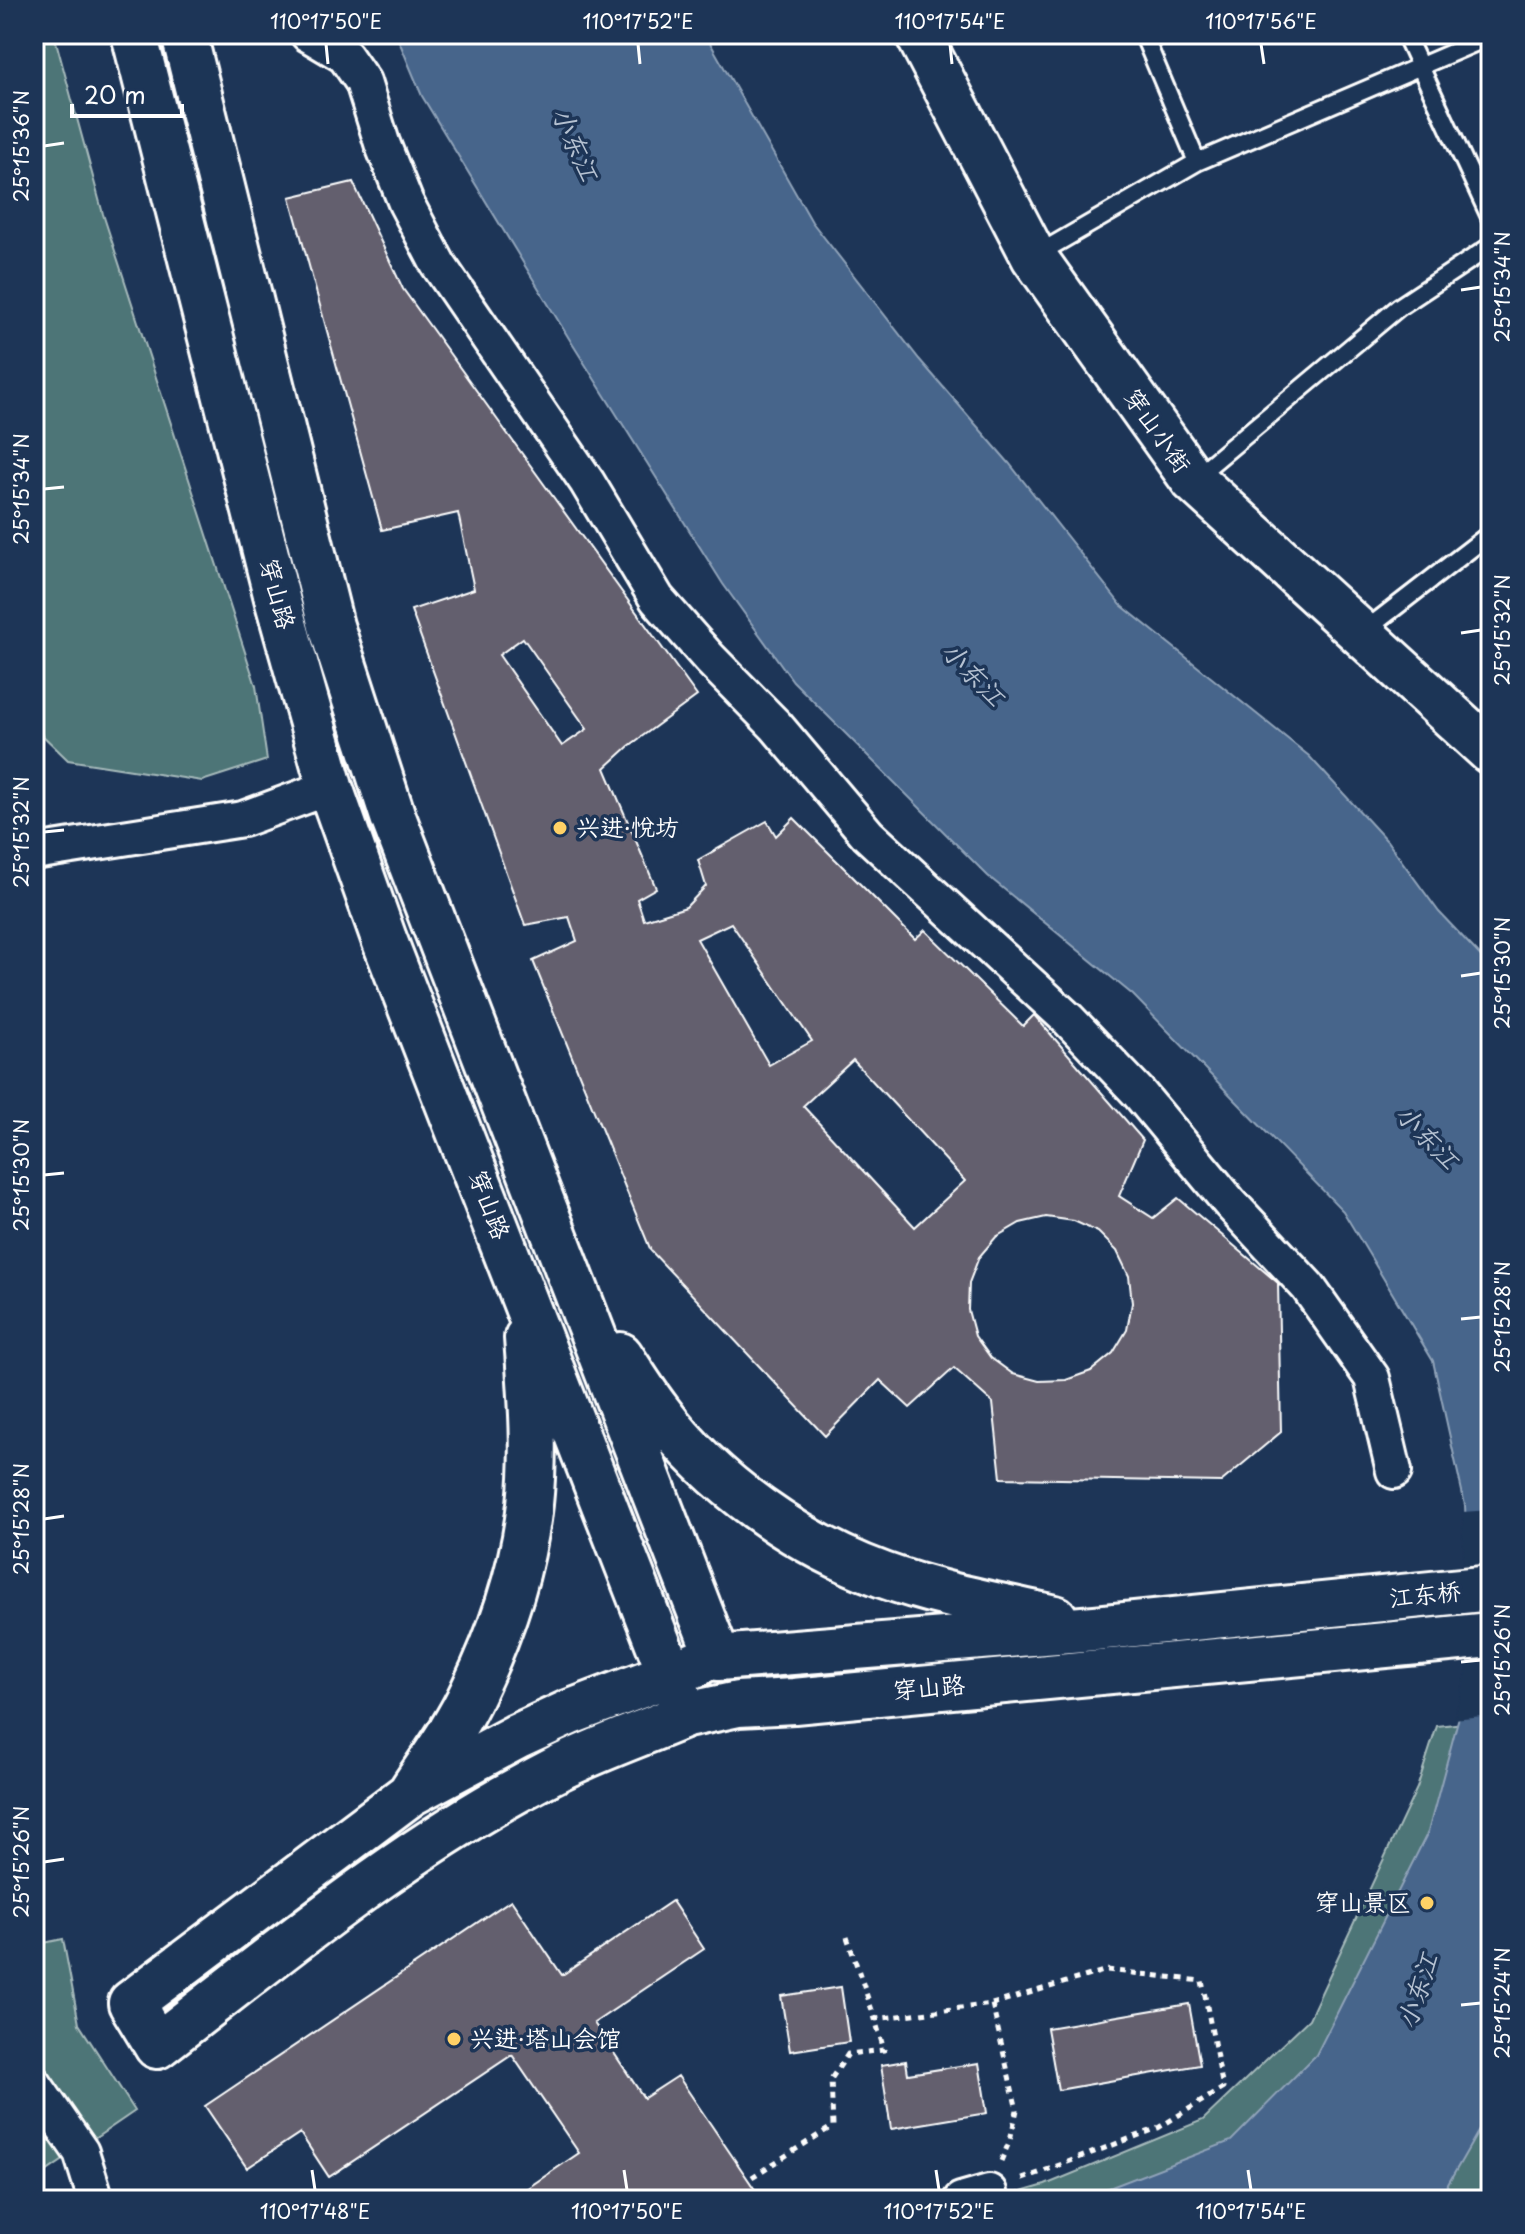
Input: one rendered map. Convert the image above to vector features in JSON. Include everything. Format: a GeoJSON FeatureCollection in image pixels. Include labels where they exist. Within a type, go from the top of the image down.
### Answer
{"type":"FeatureCollection","features":[{"type":"Feature","properties":{"kind":"main road","name":"穿山路"},"geometry":{"type":"LineString","coordinates":[[134,34],[278,602],[330,787],[384,939],[686,1715],[738,1704],[1361,1647]]}},
{"type":"Feature","properties":{"kind":"main road","name":"穿山路"},"geometry":{"type":"LineString","coordinates":[[184,34],[331,626],[393,817],[718,1658],[1095,1628],[1359,1602]]}},
{"type":"Feature","properties":{"kind":"main road","name":"穿山小街"},"geometry":{"type":"LineString","coordinates":[[918,34],[1034,257],[1193,480],[1491,752]]}},
{"type":"Feature","properties":{"kind":"main road"},"geometry":{"type":"LineString","coordinates":[[576,1290],[659,1412],[697,1455],[733,1488],[800,1535],[850,1561],[919,1587],[1095,1628]]}},
{"type":"Feature","properties":{"kind":"main road"},"geometry":{"type":"LineString","coordinates":[[411,1793],[473,1692],[499,1631],[524,1545],[530,1503],[533,1420],[523,1292]]}},
{"type":"Feature","properties":{"kind":"main road","name":"江东桥"},"geometry":{"type":"LineString","coordinates":[[1359,1602],[1491,1588]]}},
{"type":"Feature","properties":{"kind":"main road","name":"江东桥"},"geometry":{"type":"LineString","coordinates":[[1361,1647],[1491,1635]]}},
{"type":"Feature","properties":{"kind":"main road"},"geometry":{"type":"LineString","coordinates":[[686,1715],[553,1770],[443,1835],[375,1878],[157,2046],[131,2003],[411,1793],[516,1737],[670,1673],[718,1658],[738,1704]]}},
{"type":"Feature","properties":{"kind":"street"},"geometry":{"type":"LineString","coordinates":[[308,34],[345,56],[363,82],[382,143],[406,203],[438,264],[587,482],[657,599],[776,726],[868,835],[1069,1020],[1138,1092],[1229,1202],[1308,1287],[1372,1378],[1394,1471]]}},
{"type":"Feature","properties":{"kind":"street"},"geometry":{"type":"LineString","coordinates":[[34,852],[243,819],[330,787]]}},
{"type":"Feature","properties":{"kind":"street"},"geometry":{"type":"LineString","coordinates":[[34,2084],[81,2152],[96,2200]]}},
{"type":"Feature","properties":{"kind":"lane"},"geometry":{"type":"LineString","coordinates":[[1143,34],[1197,162]]}},
{"type":"Feature","properties":{"kind":"lane"},"geometry":{"type":"LineString","coordinates":[[1405,34],[1491,219]]}},
{"type":"Feature","properties":{"kind":"lane"},"geometry":{"type":"LineString","coordinates":[[1034,257],[1197,162],[1491,36]]}},
{"type":"Feature","properties":{"kind":"lane"},"geometry":{"type":"LineString","coordinates":[[1193,480],[1399,307],[1491,246]]}},
{"type":"Feature","properties":{"kind":"lane"},"geometry":{"type":"LineString","coordinates":[[1361,634],[1491,533]]}},
{"type":"Feature","properties":{"kind":"path"},"geometry":{"type":"LineString","coordinates":[[752,2177],[833,2126],[831,2079],[848,2054],[884,2050],[847,1937]]}},
{"type":"Feature","properties":{"kind":"path"},"geometry":{"type":"LineString","coordinates":[[875,2019],[992,2004],[1107,1970],[1202,1981],[1223,2088],[1158,2128],[975,2196]]}},
{"type":"Feature","properties":{"kind":"path"},"geometry":{"type":"LineString","coordinates":[[975,2196],[1010,2140],[1017,2110],[992,2004]]}},
{"type":"Feature","properties":{"kind":"green space"},"geometry":{"type":"Polygon","coordinates":[[[34,34],[54,34],[103,214],[256,686],[267,760],[202,781],[68,760],[34,727],[34,34]]]}},
{"type":"Feature","properties":{"kind":"green space","name":"穿山景区"},"geometry":{"type":"Polygon","coordinates":[[[1491,1720],[1491,2200],[993,2200],[1045,2185],[1203,2120],[1309,2019],[1417,1788],[1437,1726],[1491,1720]]]}},
{"type":"Feature","properties":{"kind":"green space"},"geometry":{"type":"Polygon","coordinates":[[[63,1939],[79,2024],[135,2111],[34,2180],[34,1945],[63,1939]]]}},
{"type":"Feature","properties":{"kind":"water","name":"小东江"},"geometry":{"type":"Polygon","coordinates":[[[396,34],[705,34],[812,222],[919,359],[1009,463],[1121,605],[1309,756],[1387,841],[1439,912],[1491,967],[1491,2109],[1439,2200],[1078,2200],[1231,2141],[1316,2055],[1428,1832],[1472,1668],[1465,1505],[1433,1361],[1343,1211],[1133,995],[988,876],[793,681],[723,584],[573,345],[422,96],[396,34]]]}},
{"type":"Feature","properties":{"kind":"pier"},"geometry":{"type":"Polygon","coordinates":[[[1491,1510],[1491,1715],[1454,1719],[1468,1668],[1462,1512],[1491,1510]]]}},
{"type":"Feature","properties":{"kind":"building","name":"兴进·悦坊"},"geometry":{"type":"Polygon","coordinates":[[[353,182],[403,289],[697,696],[629,746],[605,768],[656,888],[637,899],[644,920],[686,907],[706,886],[698,860],[767,821],[776,836],[794,818],[915,939],[925,930],[1023,1026],[1034,1015],[1143,1140],[1119,1196],[1153,1218],[1178,1198],[1278,1283],[1281,1432],[1221,1482],[1001,1478],[993,1403],[954,1368],[910,1408],[880,1380],[825,1436],[651,1251],[533,961],[577,941],[569,917],[525,925],[411,610],[474,589],[458,513],[382,530],[290,197],[353,182]],[[523,638],[499,655],[562,746],[587,729],[523,638]],[[731,923],[697,939],[769,1065],[812,1041],[731,923]],[[853,1060],[803,1106],[915,1227],[965,1181],[853,1060]],[[1046,1217],[1020,1223],[996,1237],[979,1257],[969,1283],[968,1310],[975,1336],[991,1358],[1013,1374],[1039,1381],[1066,1380],[1091,1371],[1113,1353],[1127,1330],[1132,1303],[1129,1276],[1117,1251],[1098,1232],[1074,1221],[1046,1217]]]}},
{"type":"Feature","properties":{"kind":"building","name":"兴进·塔山会馆"},"geometry":{"type":"Polygon","coordinates":[[[511,1900],[562,1975],[672,1901],[704,1949],[594,2023],[644,2098],[678,2076],[762,2200],[510,2200],[579,2153],[512,2055],[329,2177],[300,2133],[247,2168],[205,2106],[511,1900]]]}},
{"type":"Feature","properties":{"kind":"building"},"geometry":{"type":"Polygon","coordinates":[[[841,1987],[849,2042],[790,2051],[781,1996],[841,1987]]]}},
{"type":"Feature","properties":{"kind":"building"},"geometry":{"type":"Polygon","coordinates":[[[1189,2004],[1200,2065],[1058,2090],[1047,2028],[1189,2004]]]}},
{"type":"Feature","properties":{"kind":"building"},"geometry":{"type":"Polygon","coordinates":[[[906,2061],[908,2074],[979,2063],[987,2113],[891,2129],[881,2065],[906,2061]]]}},
{"type":"Feature","properties":{"kind":"place","name":"兴进·悦坊"},"geometry":{"type":"Point","coordinates":[560,828]}},
{"type":"Feature","properties":{"kind":"place","name":"穿山景区"},"geometry":{"type":"Point","coordinates":[1427,1903]}},
{"type":"Feature","properties":{"kind":"place","name":"兴进·塔山会馆"},"geometry":{"type":"Point","coordinates":[454,2039]}}]}
